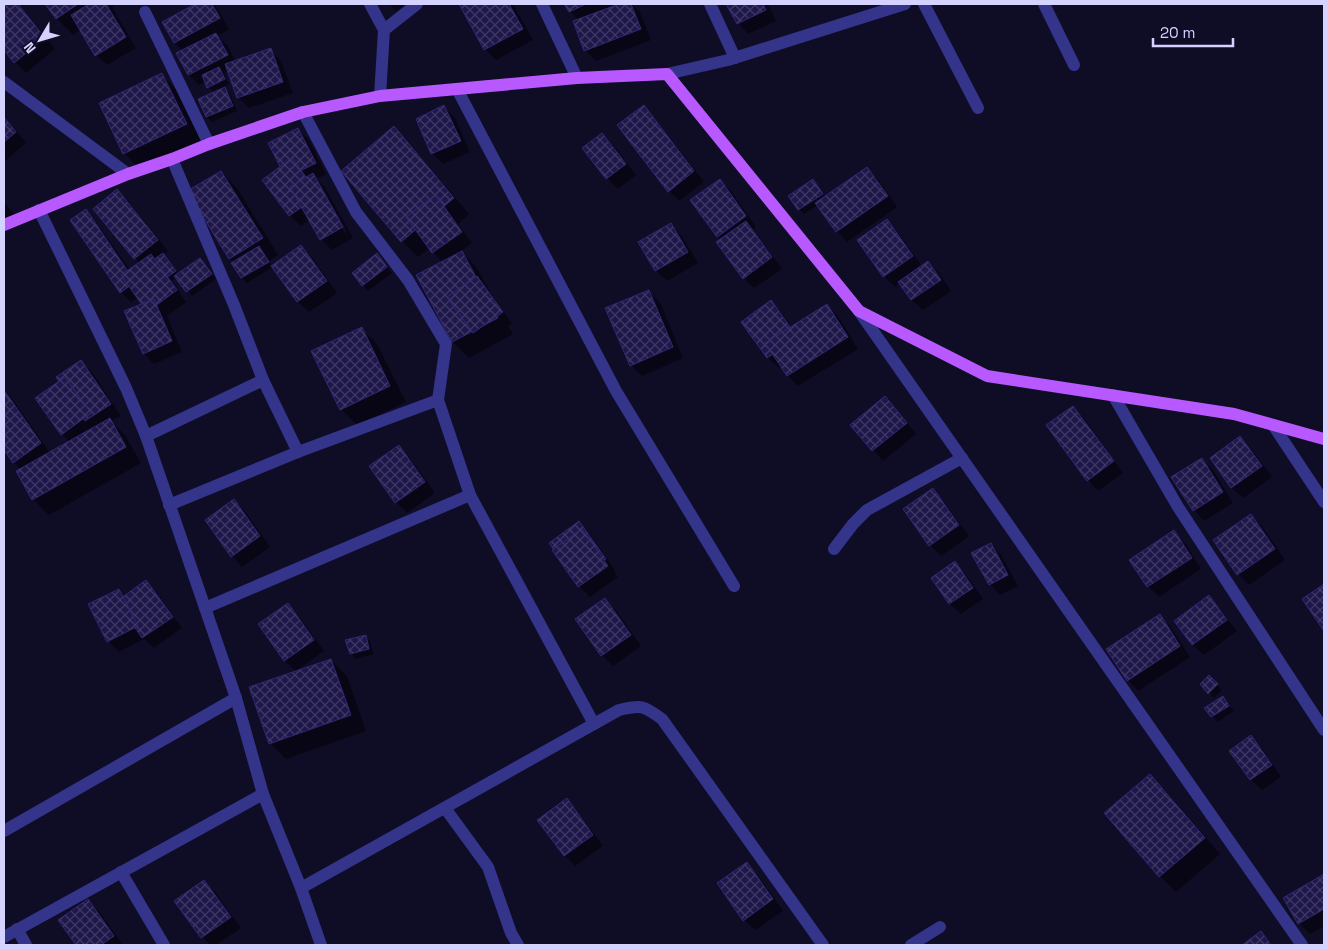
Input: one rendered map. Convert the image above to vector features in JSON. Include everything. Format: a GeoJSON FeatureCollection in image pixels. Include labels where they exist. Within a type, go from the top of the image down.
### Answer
{"type":"FeatureCollection","features":[{"type":"Feature","properties":{"kind":"main road"},"geometry":{"type":"LineString","coordinates":[[4,225],[128,174],[303,112],[380,96],[577,78],[668,74],[859,311],[987,376],[1234,414],[1324,439]]}},
{"type":"Feature","properties":{"kind":"street"},"geometry":{"type":"LineString","coordinates":[[370,4],[384,30],[380,96]]}},
{"type":"Feature","properties":{"kind":"street"},"geometry":{"type":"LineString","coordinates":[[384,30],[417,4]]}},
{"type":"Feature","properties":{"kind":"street"},"geometry":{"type":"LineString","coordinates":[[542,4],[577,78]]}},
{"type":"Feature","properties":{"kind":"street"},"geometry":{"type":"LineString","coordinates":[[710,4],[735,58]]}},
{"type":"Feature","properties":{"kind":"street"},"geometry":{"type":"LineString","coordinates":[[668,74],[735,58],[905,4]]}},
{"type":"Feature","properties":{"kind":"street"},"geometry":{"type":"LineString","coordinates":[[924,4],[978,108]]}},
{"type":"Feature","properties":{"kind":"street"},"geometry":{"type":"LineString","coordinates":[[1044,4],[1074,65]]}},
{"type":"Feature","properties":{"kind":"street"},"geometry":{"type":"LineString","coordinates":[[145,12],[209,144]]}},
{"type":"Feature","properties":{"kind":"street"},"geometry":{"type":"LineString","coordinates":[[4,82],[128,174]]}},
{"type":"Feature","properties":{"kind":"street"},"geometry":{"type":"LineString","coordinates":[[457,89],[616,391],[734,586]]}},
{"type":"Feature","properties":{"kind":"street"},"geometry":{"type":"LineString","coordinates":[[303,112],[356,212],[408,280],[446,344],[438,400],[470,495],[594,724]]}},
{"type":"Feature","properties":{"kind":"street"},"geometry":{"type":"LineString","coordinates":[[172,159],[234,305],[263,380],[298,452]]}},
{"type":"Feature","properties":{"kind":"street"},"geometry":{"type":"LineString","coordinates":[[39,210],[126,388],[146,436],[236,698],[263,794],[301,888],[320,945]]}},
{"type":"Feature","properties":{"kind":"street"},"geometry":{"type":"LineString","coordinates":[[859,311],[1302,945]]}},
{"type":"Feature","properties":{"kind":"street"},"geometry":{"type":"LineString","coordinates":[[146,436],[263,380]]}},
{"type":"Feature","properties":{"kind":"street"},"geometry":{"type":"LineString","coordinates":[[1113,395],[1178,508],[1324,730]]}},
{"type":"Feature","properties":{"kind":"street"},"geometry":{"type":"LineString","coordinates":[[169,505],[298,452],[438,400]]}},
{"type":"Feature","properties":{"kind":"street"},"geometry":{"type":"LineString","coordinates":[[1273,425],[1324,502]]}},
{"type":"Feature","properties":{"kind":"street"},"geometry":{"type":"LineString","coordinates":[[834,549],[853,524],[867,510],[962,458]]}},
{"type":"Feature","properties":{"kind":"street"},"geometry":{"type":"LineString","coordinates":[[205,608],[470,495]]}},
{"type":"Feature","properties":{"kind":"street"},"geometry":{"type":"LineString","coordinates":[[4,831],[236,698]]}},
{"type":"Feature","properties":{"kind":"street"},"geometry":{"type":"LineString","coordinates":[[301,888],[619,710],[637,706],[650,710],[662,719],[823,945]]}},
{"type":"Feature","properties":{"kind":"street"},"geometry":{"type":"LineString","coordinates":[[4,937],[263,794]]}},
{"type":"Feature","properties":{"kind":"street"},"geometry":{"type":"LineString","coordinates":[[445,808],[488,868],[511,934],[518,945]]}},
{"type":"Feature","properties":{"kind":"street"},"geometry":{"type":"LineString","coordinates":[[120,872],[164,945]]}},
{"type":"Feature","properties":{"kind":"street"},"geometry":{"type":"LineString","coordinates":[[911,945],[940,927]]}},
{"type":"Feature","properties":{"kind":"street"},"geometry":{"type":"LineString","coordinates":[[17,929],[26,945]]}},
{"type":"Feature","properties":{"kind":"building"},"geometry":{"type":"Polygon","coordinates":[[[4,4],[18,4],[45,38],[14,63],[4,50],[4,4]]]}},
{"type":"Feature","properties":{"kind":"building"},"geometry":{"type":"Polygon","coordinates":[[[45,4],[78,4],[56,19],[45,4]]]}},
{"type":"Feature","properties":{"kind":"building"},"geometry":{"type":"Polygon","coordinates":[[[89,4],[106,4],[126,37],[95,56],[71,15],[89,4]]]}},
{"type":"Feature","properties":{"kind":"building"},"geometry":{"type":"Polygon","coordinates":[[[195,4],[212,4],[220,18],[174,43],[162,22],[195,4]]]}},
{"type":"Feature","properties":{"kind":"building"},"geometry":{"type":"Polygon","coordinates":[[[459,4],[509,4],[523,29],[484,50],[459,4]]]}},
{"type":"Feature","properties":{"kind":"building"},"geometry":{"type":"Polygon","coordinates":[[[564,4],[586,4],[569,12],[564,4]]]}},
{"type":"Feature","properties":{"kind":"building"},"geometry":{"type":"Polygon","coordinates":[[[619,4],[631,4],[641,29],[584,51],[573,21],[619,4]]]}},
{"type":"Feature","properties":{"kind":"building"},"geometry":{"type":"Polygon","coordinates":[[[726,4],[763,4],[766,10],[737,24],[726,4]]]}},
{"type":"Feature","properties":{"kind":"building"},"geometry":{"type":"Polygon","coordinates":[[[216,33],[228,55],[188,75],[176,53],[216,33]]]}},
{"type":"Feature","properties":{"kind":"building"},"geometry":{"type":"Polygon","coordinates":[[[271,48],[283,82],[237,98],[225,64],[271,48]]]}},
{"type":"Feature","properties":{"kind":"building"},"geometry":{"type":"Polygon","coordinates":[[[219,67],[225,79],[207,88],[202,75],[219,67]]]}},
{"type":"Feature","properties":{"kind":"building"},"geometry":{"type":"Polygon","coordinates":[[[162,73],[187,124],[123,154],[99,103],[162,73]]]}},
{"type":"Feature","properties":{"kind":"building"},"geometry":{"type":"Polygon","coordinates":[[[225,87],[233,106],[206,117],[198,99],[225,87]]]}},
{"type":"Feature","properties":{"kind":"building"},"geometry":{"type":"Polygon","coordinates":[[[444,105],[461,141],[431,154],[416,119],[444,105]]]}},
{"type":"Feature","properties":{"kind":"building"},"geometry":{"type":"Polygon","coordinates":[[[644,105],[694,171],[668,192],[617,125],[644,105]]]}},
{"type":"Feature","properties":{"kind":"building"},"geometry":{"type":"Polygon","coordinates":[[[4,117],[16,132],[4,142],[4,117]]]}},
{"type":"Feature","properties":{"kind":"building"},"geometry":{"type":"Polygon","coordinates":[[[394,126],[454,198],[401,242],[341,171],[394,126]]]}},
{"type":"Feature","properties":{"kind":"building"},"geometry":{"type":"Polygon","coordinates":[[[298,128],[316,163],[286,178],[268,143],[298,128]]]}},
{"type":"Feature","properties":{"kind":"building"},"geometry":{"type":"Polygon","coordinates":[[[602,133],[626,164],[606,179],[582,148],[602,133]]]}},
{"type":"Feature","properties":{"kind":"building"},"geometry":{"type":"Polygon","coordinates":[[[292,158],[319,195],[289,216],[262,180],[292,158]]]}},
{"type":"Feature","properties":{"kind":"building"},"geometry":{"type":"Polygon","coordinates":[[[867,167],[888,196],[836,232],[815,203],[867,167]]]}},
{"type":"Feature","properties":{"kind":"building"},"geometry":{"type":"Polygon","coordinates":[[[221,171],[263,238],[229,259],[187,191],[221,171]]]}},
{"type":"Feature","properties":{"kind":"building"},"geometry":{"type":"Polygon","coordinates":[[[313,173],[343,227],[320,240],[290,187],[313,173]]]}},
{"type":"Feature","properties":{"kind":"building"},"geometry":{"type":"Polygon","coordinates":[[[720,179],[746,216],[717,237],[690,200],[720,179]]]}},
{"type":"Feature","properties":{"kind":"building"},"geometry":{"type":"Polygon","coordinates":[[[813,179],[823,194],[798,210],[788,196],[813,179]]]}},
{"type":"Feature","properties":{"kind":"building"},"geometry":{"type":"Polygon","coordinates":[[[117,189],[158,240],[134,259],[93,209],[117,189]]]}},
{"type":"Feature","properties":{"kind":"building"},"geometry":{"type":"Polygon","coordinates":[[[436,195],[462,232],[432,253],[406,217],[436,195]]]}},
{"type":"Feature","properties":{"kind":"building"},"geometry":{"type":"Polygon","coordinates":[[[86,209],[135,282],[120,293],[70,220],[86,209]]]}},
{"type":"Feature","properties":{"kind":"building"},"geometry":{"type":"Polygon","coordinates":[[[887,219],[913,256],[883,277],[857,240],[887,219]]]}},
{"type":"Feature","properties":{"kind":"building"},"geometry":{"type":"Polygon","coordinates":[[[746,221],[772,257],[743,279],[716,242],[746,221]]]}},
{"type":"Feature","properties":{"kind":"building"},"geometry":{"type":"Polygon","coordinates":[[[671,223],[688,252],[655,271],[638,242],[671,223]]]}},
{"type":"Feature","properties":{"kind":"building"},"geometry":{"type":"Polygon","coordinates":[[[301,245],[327,281],[297,302],[271,266],[301,245]]]}},
{"type":"Feature","properties":{"kind":"building"},"geometry":{"type":"Polygon","coordinates":[[[259,246],[269,262],[241,278],[231,263],[259,246]]]}},
{"type":"Feature","properties":{"kind":"building"},"geometry":{"type":"Polygon","coordinates":[[[462,251],[498,318],[452,342],[416,275],[462,251]]]}},
{"type":"Feature","properties":{"kind":"building"},"geometry":{"type":"Polygon","coordinates":[[[163,253],[176,271],[148,290],[136,272],[163,253]]]}},
{"type":"Feature","properties":{"kind":"building"},"geometry":{"type":"Polygon","coordinates":[[[377,253],[387,267],[362,286],[352,273],[377,253]]]}},
{"type":"Feature","properties":{"kind":"building"},"geometry":{"type":"Polygon","coordinates":[[[151,254],[177,290],[147,312],[121,275],[151,254]]]}},
{"type":"Feature","properties":{"kind":"building"},"geometry":{"type":"Polygon","coordinates":[[[200,258],[212,274],[186,292],[174,276],[200,258]]]}},
{"type":"Feature","properties":{"kind":"building"},"geometry":{"type":"Polygon","coordinates":[[[928,261],[941,280],[911,300],[898,282],[928,261]]]}},
{"type":"Feature","properties":{"kind":"building"},"geometry":{"type":"Polygon","coordinates":[[[477,276],[503,312],[473,333],[447,297],[477,276]]]}},
{"type":"Feature","properties":{"kind":"building"},"geometry":{"type":"Polygon","coordinates":[[[649,290],[673,347],[630,366],[605,308],[649,290]]]}},
{"type":"Feature","properties":{"kind":"building"},"geometry":{"type":"Polygon","coordinates":[[[154,299],[172,341],[143,354],[124,311],[154,299]]]}},
{"type":"Feature","properties":{"kind":"building"},"geometry":{"type":"Polygon","coordinates":[[[771,300],[797,337],[767,358],[741,322],[771,300]]]}},
{"type":"Feature","properties":{"kind":"building"},"geometry":{"type":"Polygon","coordinates":[[[827,304],[848,337],[787,376],[765,343],[827,304]]]}},
{"type":"Feature","properties":{"kind":"building"},"geometry":{"type":"Polygon","coordinates":[[[362,327],[390,386],[340,410],[311,351],[362,327]]]}},
{"type":"Feature","properties":{"kind":"building"},"geometry":{"type":"Polygon","coordinates":[[[81,360],[111,404],[85,421],[56,377],[81,360]]]}},
{"type":"Feature","properties":{"kind":"building"},"geometry":{"type":"Polygon","coordinates":[[[65,377],[91,413],[61,435],[35,398],[65,377]]]}},
{"type":"Feature","properties":{"kind":"building"},"geometry":{"type":"Polygon","coordinates":[[[4,390],[41,443],[13,463],[4,450],[4,390]]]}},
{"type":"Feature","properties":{"kind":"building"},"geometry":{"type":"Polygon","coordinates":[[[885,396],[907,423],[872,451],[850,425],[885,396]]]}},
{"type":"Feature","properties":{"kind":"building"},"geometry":{"type":"Polygon","coordinates":[[[1073,406],[1114,461],[1087,481],[1046,425],[1073,406]]]}},
{"type":"Feature","properties":{"kind":"building"},"geometry":{"type":"Polygon","coordinates":[[[110,418],[126,447],[32,500],[16,471],[110,418]]]}},
{"type":"Feature","properties":{"kind":"building"},"geometry":{"type":"Polygon","coordinates":[[[1240,436],[1262,466],[1231,488],[1210,458],[1240,436]]]}},
{"type":"Feature","properties":{"kind":"building"},"geometry":{"type":"Polygon","coordinates":[[[399,445],[425,482],[395,503],[369,466],[399,445]]]}},
{"type":"Feature","properties":{"kind":"building"},"geometry":{"type":"Polygon","coordinates":[[[1202,458],[1223,492],[1193,511],[1171,477],[1202,458]]]}},
{"type":"Feature","properties":{"kind":"building"},"geometry":{"type":"Polygon","coordinates":[[[933,488],[959,525],[929,546],[903,509],[933,488]]]}},
{"type":"Feature","properties":{"kind":"building"},"geometry":{"type":"Polygon","coordinates":[[[234,499],[260,536],[231,557],[205,520],[234,499]]]}},
{"type":"Feature","properties":{"kind":"building"},"geometry":{"type":"Polygon","coordinates":[[[1251,514],[1275,549],[1237,575],[1213,540],[1251,514]]]}},
{"type":"Feature","properties":{"kind":"building"},"geometry":{"type":"Polygon","coordinates":[[[579,521],[606,559],[576,580],[549,543],[579,521]]]}},
{"type":"Feature","properties":{"kind":"building"},"geometry":{"type":"Polygon","coordinates":[[[582,529],[608,566],[578,587],[552,550],[582,529]]]}},
{"type":"Feature","properties":{"kind":"building"},"geometry":{"type":"Polygon","coordinates":[[[1174,530],[1192,558],[1147,587],[1129,560],[1174,530]]]}},
{"type":"Feature","properties":{"kind":"building"},"geometry":{"type":"Polygon","coordinates":[[[991,543],[1008,575],[989,585],[971,553],[991,543]]]}},
{"type":"Feature","properties":{"kind":"building"},"geometry":{"type":"Polygon","coordinates":[[[955,561],[973,588],[949,604],[931,578],[955,561]]]}},
{"type":"Feature","properties":{"kind":"building"},"geometry":{"type":"Polygon","coordinates":[[[146,580],[173,617],[142,638],[117,601],[146,580]]]}},
{"type":"Feature","properties":{"kind":"building"},"geometry":{"type":"Polygon","coordinates":[[[1324,584],[1324,631],[1302,599],[1324,584]]]}},
{"type":"Feature","properties":{"kind":"building"},"geometry":{"type":"Polygon","coordinates":[[[119,589],[138,626],[107,642],[88,604],[119,589]]]}},
{"type":"Feature","properties":{"kind":"building"},"geometry":{"type":"Polygon","coordinates":[[[1209,595],[1227,620],[1192,645],[1174,621],[1209,595]]]}},
{"type":"Feature","properties":{"kind":"building"},"geometry":{"type":"Polygon","coordinates":[[[605,598],[631,635],[601,656],[575,619],[605,598]]]}},
{"type":"Feature","properties":{"kind":"building"},"geometry":{"type":"Polygon","coordinates":[[[288,603],[314,640],[284,661],[258,624],[288,603]]]}},
{"type":"Feature","properties":{"kind":"building"},"geometry":{"type":"Polygon","coordinates":[[[1160,614],[1180,646],[1127,681],[1106,649],[1160,614]]]}},
{"type":"Feature","properties":{"kind":"building"},"geometry":{"type":"Polygon","coordinates":[[[366,635],[369,649],[350,654],[345,640],[366,635]]]}},
{"type":"Feature","properties":{"kind":"building"},"geometry":{"type":"Polygon","coordinates":[[[331,659],[351,715],[269,744],[249,687],[331,659]]]}},
{"type":"Feature","properties":{"kind":"building"},"geometry":{"type":"Polygon","coordinates":[[[1209,675],[1218,684],[1208,694],[1200,684],[1209,675]]]}},
{"type":"Feature","properties":{"kind":"building"},"geometry":{"type":"Polygon","coordinates":[[[1223,696],[1229,706],[1211,717],[1204,708],[1223,696]]]}},
{"type":"Feature","properties":{"kind":"building"},"geometry":{"type":"Polygon","coordinates":[[[1251,735],[1272,765],[1250,780],[1229,751],[1251,735]]]}},
{"type":"Feature","properties":{"kind":"building"},"geometry":{"type":"Polygon","coordinates":[[[1150,774],[1205,838],[1159,877],[1104,813],[1150,774]]]}},
{"type":"Feature","properties":{"kind":"building"},"geometry":{"type":"Polygon","coordinates":[[[567,798],[593,835],[564,856],[537,820],[567,798]]]}},
{"type":"Feature","properties":{"kind":"building"},"geometry":{"type":"Polygon","coordinates":[[[747,862],[773,899],[743,921],[717,883],[747,862]]]}},
{"type":"Feature","properties":{"kind":"building"},"geometry":{"type":"Polygon","coordinates":[[[1324,874],[1324,909],[1298,924],[1283,898],[1324,874]]]}},
{"type":"Feature","properties":{"kind":"building"},"geometry":{"type":"Polygon","coordinates":[[[204,880],[231,917],[201,938],[174,901],[204,880]]]}},
{"type":"Feature","properties":{"kind":"building"},"geometry":{"type":"Polygon","coordinates":[[[88,899],[114,936],[101,945],[76,945],[58,920],[88,899]]]}},
{"type":"Feature","properties":{"kind":"building"},"geometry":{"type":"Polygon","coordinates":[[[1261,931],[1271,945],[1242,945],[1261,931]]]}}]}
